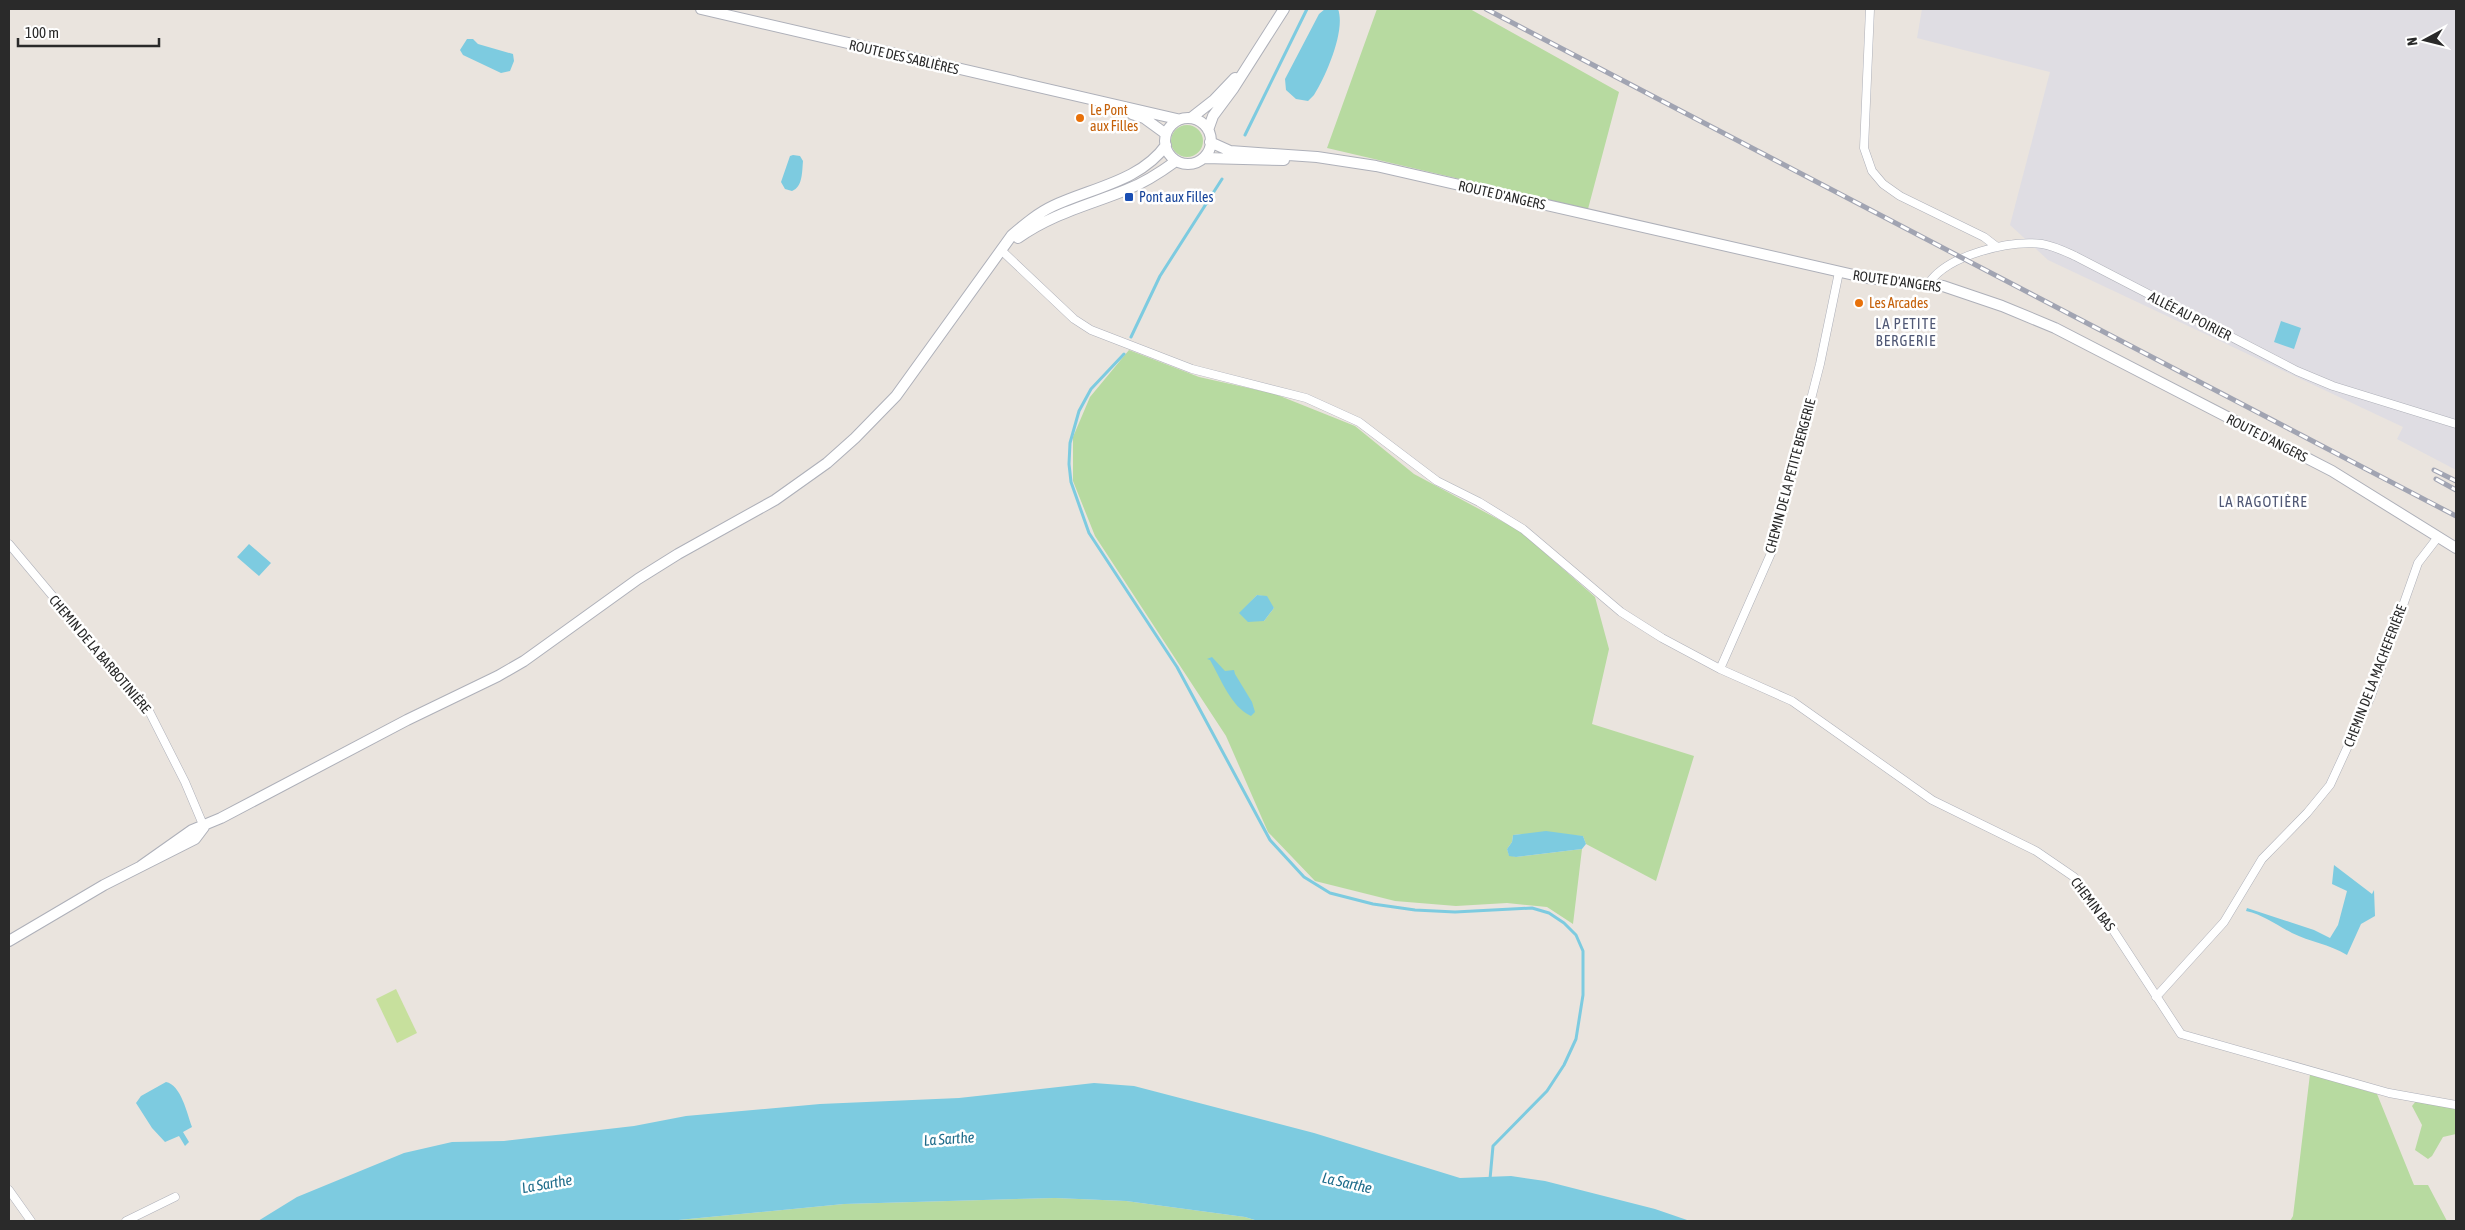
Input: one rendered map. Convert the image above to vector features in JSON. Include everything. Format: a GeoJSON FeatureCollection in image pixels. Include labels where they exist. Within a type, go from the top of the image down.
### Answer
{"type":"FeatureCollection","features":[{"type":"Feature","properties":{"kind":"street","name":"ROUTE DES SABLIÈRES"},"geometry":{"type":"LineString","coordinates":[[701,9],[1108,105],[1177,119]]}},
{"type":"Feature","properties":{"kind":"street"},"geometry":{"type":"LineString","coordinates":[[1208,130],[1200,122],[1191,118],[1177,119],[1169,126],[1166,134],[1166,145],[1169,154],[1176,161],[1191,165],[1205,158],[1210,142],[1208,130],[1213,116],[1284,9]]}},
{"type":"Feature","properties":{"kind":"street"},"geometry":{"type":"LineString","coordinates":[[1870,9],[1864,148],[1872,171],[1883,184],[1895,193],[1937,216],[1984,237],[1997,247]]}},
{"type":"Feature","properties":{"kind":"street"},"geometry":{"type":"LineString","coordinates":[[1191,118],[1214,100],[1251,61]]}},
{"type":"Feature","properties":{"kind":"street","name":"ROUTE DES SABLIÈRES"},"geometry":{"type":"LineString","coordinates":[[1108,105],[1144,118],[1166,134]]}},
{"type":"Feature","properties":{"kind":"street","name":"ROUTE D'ANGERS"},"geometry":{"type":"LineString","coordinates":[[1210,142],[1230,151],[1317,157],[1376,166],[1871,279],[1929,284],[1954,289],[2055,328],[2338,475],[2456,548]]}},
{"type":"Feature","properties":{"kind":"street"},"geometry":{"type":"LineString","coordinates":[[9,941],[141,866],[192,830],[204,827],[524,661],[645,574],[775,500],[827,463],[855,438],[896,396],[1012,235],[1052,206],[1130,175],[1156,159],[1166,145]]}},
{"type":"Feature","properties":{"kind":"street","name":"ROUTE D'ANGERS"},"geometry":{"type":"LineString","coordinates":[[1205,158],[1270,161],[1317,157]]}},
{"type":"Feature","properties":{"kind":"street"},"geometry":{"type":"LineString","coordinates":[[1001,250],[1031,229],[1071,209],[1127,190],[1176,161]]}},
{"type":"Feature","properties":{"kind":"street","name":"ALLÉE AU POIRIER"},"geometry":{"type":"LineString","coordinates":[[1929,284],[1939,271],[1949,264],[1997,247],[2029,243],[2049,245],[2061,249],[2297,371],[2333,386],[2456,424]]}},
{"type":"Feature","properties":{"kind":"street","name":"CHEMIN BAS"},"geometry":{"type":"LineString","coordinates":[[1001,250],[1074,319],[1091,330],[1192,370],[1306,398],[1359,422],[1438,481],[1523,529],[1621,612],[1662,638],[1722,669],[1792,701],[1932,800],[2036,851],[2074,876],[2102,913],[2181,1034],[2389,1093],[2456,1105]]}},
{"type":"Feature","properties":{"kind":"street","name":"CHEMIN DE LA PETITE BERGERIE"},"geometry":{"type":"LineString","coordinates":[[1722,669],[1772,551],[1820,364],[1839,272]]}},
{"type":"Feature","properties":{"kind":"street","name":"CHEMIN DE LA MACHEFERIÈRE"},"geometry":{"type":"LineString","coordinates":[[2156,997],[2224,922],[2262,859],[2307,813],[2330,785],[2371,696],[2418,563],[2438,537]]}},
{"type":"Feature","properties":{"kind":"street","name":"CHEMIN DE LA BARBOTINIÈRE"},"geometry":{"type":"LineString","coordinates":[[9,544],[149,711],[185,782],[204,827]]}},
{"type":"Feature","properties":{"kind":"street"},"geometry":{"type":"LineString","coordinates":[[9,1190],[31,1221]]}},
{"type":"Feature","properties":{"kind":"street"},"geometry":{"type":"LineString","coordinates":[[126,1221],[175,1197]]}},
{"type":"Feature","properties":{"kind":"shaded area"},"geometry":{"type":"Polygon","coordinates":[[[1922,9],[2456,9],[2456,470],[2397,439],[2403,427],[2048,260],[2010,225],[2050,72],[1917,38],[1922,9]]]}},
{"type":"Feature","properties":{"kind":"green space"},"geometry":{"type":"Polygon","coordinates":[[[1377,9],[1470,9],[1619,92],[1588,209],[1327,148],[1377,9]]]}},
{"type":"Feature","properties":{"kind":"green space"},"geometry":{"type":"Polygon","coordinates":[[[1187,125],[1199,129],[1203,141],[1199,153],[1187,157],[1175,153],[1171,141],[1175,129],[1187,125]]]}},
{"type":"Feature","properties":{"kind":"green space"},"geometry":{"type":"Polygon","coordinates":[[[1129,350],[1199,377],[1275,394],[1355,426],[1414,474],[1520,531],[1595,597],[1609,649],[1592,724],[1694,756],[1656,881],[1586,844],[1583,836],[1522,834],[1513,835],[1512,842],[1507,849],[1509,855],[1516,857],[1582,849],[1573,924],[1547,907],[1507,903],[1456,906],[1395,901],[1315,881],[1268,832],[1226,736],[1095,536],[1073,481],[1073,437],[1090,397],[1129,350]],[[1257,595],[1240,613],[1264,621],[1274,608],[1263,596],[1257,595]]]}},
{"type":"Feature","properties":{"kind":"green space"},"geometry":{"type":"Polygon","coordinates":[[[396,989],[417,1033],[397,1043],[376,999],[396,989]]]}},
{"type":"Feature","properties":{"kind":"green space"},"geometry":{"type":"Polygon","coordinates":[[[2310,1074],[2377,1094],[2414,1185],[2428,1185],[2447,1221],[2290,1221],[2293,1216],[2310,1074]]]}},
{"type":"Feature","properties":{"kind":"green space"},"geometry":{"type":"Polygon","coordinates":[[[2416,1101],[2456,1109],[2456,1134],[2443,1137],[2432,1156],[2428,1159],[2415,1150],[2422,1125],[2412,1106],[2416,1101]]]}},
{"type":"Feature","properties":{"kind":"green space"},"geometry":{"type":"Polygon","coordinates":[[[1055,1198],[1126,1201],[1245,1217],[1258,1221],[668,1221],[844,1204],[1055,1198]]]}},
{"type":"Feature","properties":{"kind":"water"},"geometry":{"type":"Polygon","coordinates":[[[1325,9],[1338,9],[1340,18],[1334,53],[1314,95],[1308,101],[1296,99],[1286,90],[1285,79],[1319,14],[1325,9]]]}},
{"type":"Feature","properties":{"kind":"water"},"geometry":{"type":"Polygon","coordinates":[[[467,39],[473,39],[478,44],[513,54],[514,61],[510,71],[501,73],[463,55],[460,50],[467,39]]]}},
{"type":"Feature","properties":{"kind":"water"},"geometry":{"type":"Polygon","coordinates":[[[790,156],[800,156],[803,161],[800,182],[796,189],[792,191],[785,189],[781,182],[790,156]]]}},
{"type":"Feature","properties":{"kind":"water"},"geometry":{"type":"Polygon","coordinates":[[[2281,321],[2301,328],[2294,349],[2274,342],[2281,321]]]}},
{"type":"Feature","properties":{"kind":"water"},"geometry":{"type":"Polygon","coordinates":[[[249,544],[271,563],[259,576],[237,557],[249,544]]]}},
{"type":"Feature","properties":{"kind":"water"},"geometry":{"type":"Polygon","coordinates":[[[1257,595],[1267,596],[1274,608],[1264,621],[1248,622],[1239,613],[1257,595]]]}},
{"type":"Feature","properties":{"kind":"water"},"geometry":{"type":"Polygon","coordinates":[[[1212,657],[1225,671],[1234,670],[1252,702],[1255,712],[1251,716],[1244,712],[1232,699],[1210,660],[1207,659],[1212,657]]]}},
{"type":"Feature","properties":{"kind":"water"},"geometry":{"type":"Polygon","coordinates":[[[1546,831],[1583,836],[1586,844],[1582,849],[1516,857],[1509,856],[1507,849],[1512,842],[1513,835],[1546,831]]]}},
{"type":"Feature","properties":{"kind":"water"},"geometry":{"type":"Polygon","coordinates":[[[2334,865],[2372,894],[2374,890],[2375,916],[2361,924],[2347,955],[2299,936],[2246,911],[2247,908],[2314,930],[2330,938],[2338,925],[2347,891],[2332,884],[2334,865]]]}},
{"type":"Feature","properties":{"kind":"water"},"geometry":{"type":"Polygon","coordinates":[[[166,1082],[176,1088],[180,1094],[192,1127],[183,1132],[189,1142],[185,1146],[179,1136],[165,1142],[152,1128],[136,1103],[141,1096],[166,1082]]]}},
{"type":"Feature","properties":{"kind":"water","name":"La Sarthe"},"geometry":{"type":"Polygon","coordinates":[[[1094,1083],[1134,1086],[1314,1133],[1460,1178],[1511,1176],[1545,1181],[1655,1209],[1690,1221],[1258,1221],[1245,1217],[1126,1201],[1055,1198],[844,1204],[668,1221],[258,1221],[297,1197],[404,1153],[452,1142],[504,1141],[634,1126],[686,1116],[820,1104],[959,1098],[1094,1083]]]}},
{"type":"Feature","properties":{"kind":"waterway"},"geometry":{"type":"LineString","coordinates":[[1245,135],[1307,9]]}},
{"type":"Feature","properties":{"kind":"waterway"},"geometry":{"type":"LineString","coordinates":[[1131,337],[1160,276],[1222,179]]}},
{"type":"Feature","properties":{"kind":"waterway"},"geometry":{"type":"LineString","coordinates":[[1124,354],[1091,389],[1079,411],[1070,443],[1069,464],[1071,482],[1089,533],[1177,667],[1270,840],[1304,877],[1330,893],[1373,904],[1415,910],[1455,912],[1532,908],[1549,913],[1564,923],[1576,935],[1583,951],[1583,995],[1576,1039],[1564,1065],[1547,1091],[1493,1146],[1490,1179]]}},
{"type":"Feature","properties":{"kind":"railway"},"geometry":{"type":"LineString","coordinates":[[1486,9],[2456,516]]}},
{"type":"Feature","properties":{"kind":"railway"},"geometry":{"type":"LineString","coordinates":[[2434,470],[2456,481]]}},
{"type":"Feature","properties":{"kind":"railway"},"geometry":{"type":"LineString","coordinates":[[2436,479],[2456,490]]}},
{"type":"Feature","properties":{"kind":"place","name":"Le Pont aux Filles"},"geometry":{"type":"Point","coordinates":[1080,118]}},
{"type":"Feature","properties":{"kind":"place","name":"Pont aux Filles"},"geometry":{"type":"Point","coordinates":[1129,197]}},
{"type":"Feature","properties":{"kind":"place","name":"Les Arcades"},"geometry":{"type":"Point","coordinates":[1859,303]}},
{"type":"Feature","properties":{"kind":"district","name":"LA PETITE BERGERIE"},"geometry":{"type":"Point","coordinates":[1906,332]}},
{"type":"Feature","properties":{"kind":"district","name":"LA RAGOTIÈRE"},"geometry":{"type":"Point","coordinates":[2263,502]}}]}
